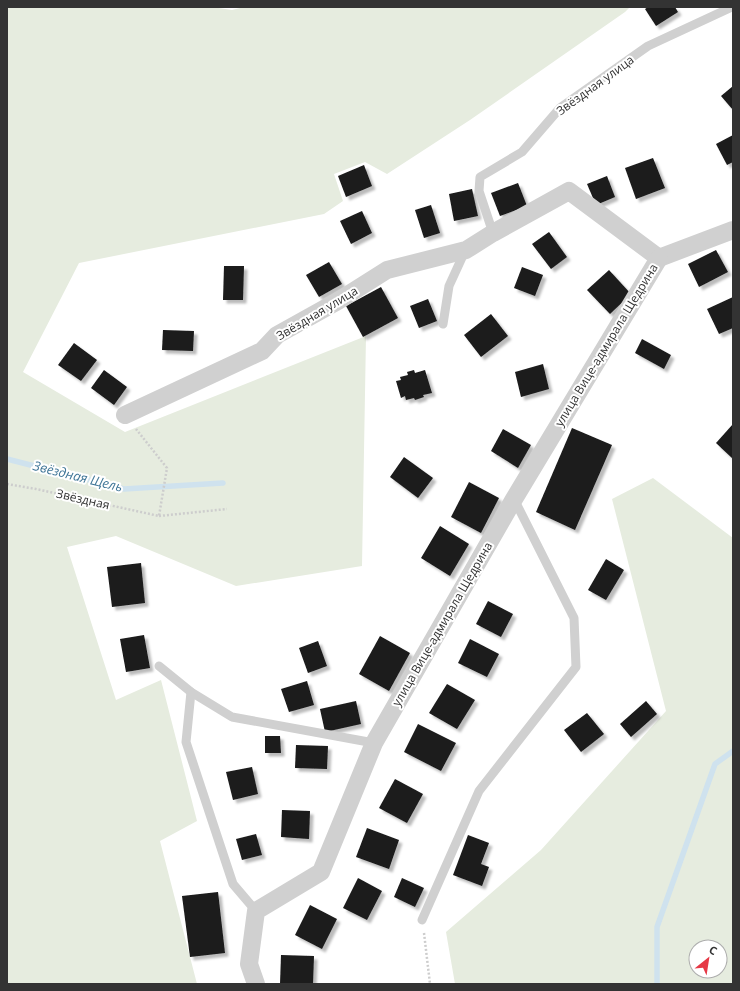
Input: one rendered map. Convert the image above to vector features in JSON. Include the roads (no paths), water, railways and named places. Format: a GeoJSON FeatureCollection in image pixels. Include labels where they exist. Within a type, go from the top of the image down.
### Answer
{"type":"FeatureCollection","features":[{"type":"Feature","properties":{"kind":"street","name":"Звёздная улица"},"geometry":{"type":"LineString","coordinates":[[125,415],[262,352],[277,335],[338,301],[387,270],[466,250],[493,233],[569,191],[659,258]]}},
{"type":"Feature","properties":{"kind":"street"},"geometry":{"type":"LineString","coordinates":[[659,258],[733,230]]}},
{"type":"Feature","properties":{"kind":"street","name":"улица Вице-адмирала Щедрина"},"geometry":{"type":"LineString","coordinates":[[256,911],[321,872],[374,743],[514,498],[659,258]]}},
{"type":"Feature","properties":{"kind":"street"},"geometry":{"type":"LineString","coordinates":[[256,911],[249,964],[256,984]]}},
{"type":"Feature","properties":{"kind":"lane","name":"Звёздная улица"},"geometry":{"type":"LineString","coordinates":[[493,233],[479,191],[480,177],[522,152],[560,108],[648,46],[732,7]]}},
{"type":"Feature","properties":{"kind":"lane"},"geometry":{"type":"LineString","coordinates":[[443,324],[448,286],[466,250]]}},
{"type":"Feature","properties":{"kind":"lane"},"geometry":{"type":"LineString","coordinates":[[422,920],[478,791],[576,667],[574,618],[514,498]]}},
{"type":"Feature","properties":{"kind":"lane"},"geometry":{"type":"LineString","coordinates":[[159,666],[191,692],[232,717],[374,743]]}},
{"type":"Feature","properties":{"kind":"lane"},"geometry":{"type":"LineString","coordinates":[[191,692],[186,742],[233,884],[256,911]]}},
{"type":"Feature","properties":{"kind":"waterway","name":"Звёздная Щель"},"geometry":{"type":"LineString","coordinates":[[7,459],[124,489],[223,483]]}},
{"type":"Feature","properties":{"kind":"waterway"},"geometry":{"type":"LineString","coordinates":[[657,984],[657,927],[715,764],[733,751]]}}]}
